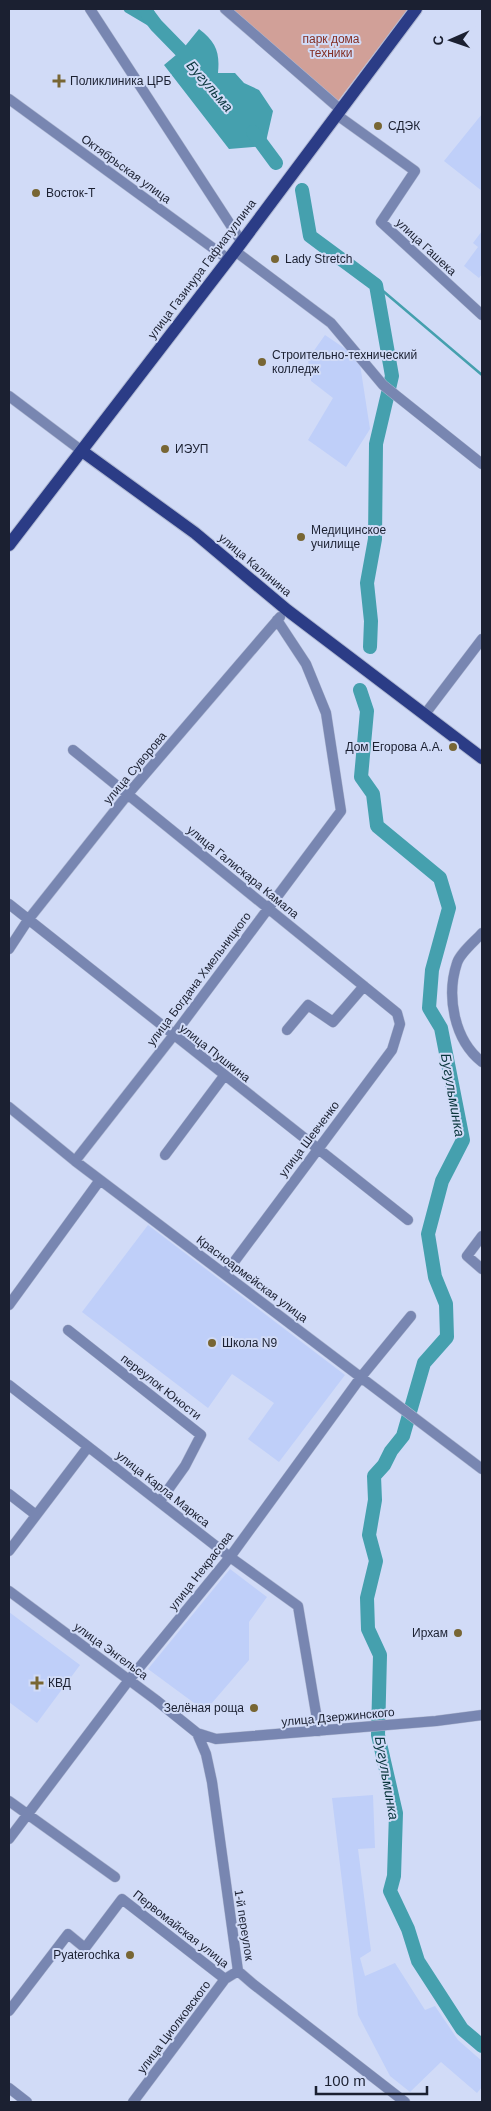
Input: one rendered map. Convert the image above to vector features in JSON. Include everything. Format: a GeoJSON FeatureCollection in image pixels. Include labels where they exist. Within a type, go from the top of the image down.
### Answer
{"type":"FeatureCollection","features":[{"type":"Feature","properties":{"kind":"main road","name":"улица Газинура Гафиатуллина"},"geometry":{"type":"LineString","coordinates":[[9,545],[235,251],[416,9]]}},
{"type":"Feature","properties":{"kind":"main road","name":"улица Калинина"},"geometry":{"type":"LineString","coordinates":[[82,451],[195,533],[288,610],[482,758]]}},
{"type":"Feature","properties":{"kind":"street"},"geometry":{"type":"LineString","coordinates":[[90,9],[235,251]]}},
{"type":"Feature","properties":{"kind":"street"},"geometry":{"type":"LineString","coordinates":[[225,9],[339,112]]}},
{"type":"Feature","properties":{"kind":"street","name":"Октябрьская улица"},"geometry":{"type":"LineString","coordinates":[[9,98],[235,251],[331,323],[383,385],[482,464]]}},
{"type":"Feature","properties":{"kind":"street","name":"улица Гашека"},"geometry":{"type":"LineString","coordinates":[[339,112],[415,171],[381,222],[482,315]]}},
{"type":"Feature","properties":{"kind":"street","name":"улица Калинина"},"geometry":{"type":"LineString","coordinates":[[9,396],[82,451]]}},
{"type":"Feature","properties":{"kind":"street","name":"улица Суворова"},"geometry":{"type":"LineString","coordinates":[[9,949],[28,920],[128,794],[277,620],[288,610]]}},
{"type":"Feature","properties":{"kind":"street","name":"улица Богдана Хмельницкого"},"geometry":{"type":"LineString","coordinates":[[75,1161],[173,1036],[341,811],[326,713],[306,664],[277,620]]}},
{"type":"Feature","properties":{"kind":"street"},"geometry":{"type":"LineString","coordinates":[[425,714],[482,639]]}},
{"type":"Feature","properties":{"kind":"street","name":"улица Галискара Камала"},"geometry":{"type":"LineString","coordinates":[[73,750],[398,1013]]}},
{"type":"Feature","properties":{"kind":"street","name":"улица Пушкина"},"geometry":{"type":"LineString","coordinates":[[9,904],[173,1036],[408,1220]]}},
{"type":"Feature","properties":{"kind":"street"},"geometry":{"type":"LineString","coordinates":[[482,933],[457,961],[451,996],[456,1024],[476,1058],[482,1062]]}},
{"type":"Feature","properties":{"kind":"street"},"geometry":{"type":"LineString","coordinates":[[287,1030],[308,1005],[334,1022],[364,986]]}},
{"type":"Feature","properties":{"kind":"street","name":"улица Шевченко"},"geometry":{"type":"LineString","coordinates":[[225,1274],[392,1050],[400,1024],[398,1013]]}},
{"type":"Feature","properties":{"kind":"street"},"geometry":{"type":"LineString","coordinates":[[165,1155],[224,1076]]}},
{"type":"Feature","properties":{"kind":"street","name":"Красноармейская улица"},"geometry":{"type":"LineString","coordinates":[[9,1107],[75,1161],[482,1469]]}},
{"type":"Feature","properties":{"kind":"street"},"geometry":{"type":"LineString","coordinates":[[9,1305],[100,1180]]}},
{"type":"Feature","properties":{"kind":"street"},"geometry":{"type":"LineString","coordinates":[[482,1236],[467,1256],[482,1268]]}},
{"type":"Feature","properties":{"kind":"street","name":"улица Некрасова"},"geometry":{"type":"LineString","coordinates":[[9,1839],[129,1680],[230,1557],[361,1377],[411,1316]]}},
{"type":"Feature","properties":{"kind":"street","name":"переулок Юности"},"geometry":{"type":"LineString","coordinates":[[68,1330],[202,1435],[185,1466],[160,1501]]}},
{"type":"Feature","properties":{"kind":"street","name":"улица Карла Маркса"},"geometry":{"type":"LineString","coordinates":[[9,1386],[230,1557],[298,1606],[319,1731]]}},
{"type":"Feature","properties":{"kind":"street"},"geometry":{"type":"LineString","coordinates":[[9,1551],[88,1447]]}},
{"type":"Feature","properties":{"kind":"street"},"geometry":{"type":"LineString","coordinates":[[9,1494],[36,1514]]}},
{"type":"Feature","properties":{"kind":"street","name":"улица Энгельса"},"geometry":{"type":"LineString","coordinates":[[9,1591],[197,1733]]}},
{"type":"Feature","properties":{"kind":"street","name":"улица Дзержинского"},"geometry":{"type":"LineString","coordinates":[[197,1733],[216,1739],[436,1721],[482,1715]]}},
{"type":"Feature","properties":{"kind":"street","name":"1-й переулок"},"geometry":{"type":"LineString","coordinates":[[197,1733],[206,1754],[212,1782],[238,1971],[405,2102]]}},
{"type":"Feature","properties":{"kind":"street"},"geometry":{"type":"LineString","coordinates":[[9,1801],[115,1877]]}},
{"type":"Feature","properties":{"kind":"street","name":"Первомайская улица"},"geometry":{"type":"LineString","coordinates":[[9,2010],[68,1934],[85,1948],[122,1899],[225,1979]]}},
{"type":"Feature","properties":{"kind":"street","name":"улица Циолковского"},"geometry":{"type":"LineString","coordinates":[[133,2102],[225,1979],[238,1971]]}},
{"type":"Feature","properties":{"kind":"street"},"geometry":{"type":"LineString","coordinates":[[9,2088],[27,2102]]}},
{"type":"Feature","properties":{"kind":"shaded area"},"geometry":{"type":"Polygon","coordinates":[[[482,114],[482,191],[444,161],[482,114]]]}},
{"type":"Feature","properties":{"kind":"shaded area"},"geometry":{"type":"Polygon","coordinates":[[[482,231],[482,274],[479,278],[464,266],[478,247],[473,243],[482,231]]]}},
{"type":"Feature","properties":{"kind":"shaded area"},"geometry":{"type":"Polygon","coordinates":[[[325,335],[359,358],[370,429],[346,467],[308,440],[333,398],[311,381],[308,359],[325,335]]]}},
{"type":"Feature","properties":{"kind":"shaded area","name":"Школа N9"},"geometry":{"type":"Polygon","coordinates":[[[148,1225],[345,1375],[279,1462],[248,1439],[274,1403],[232,1374],[208,1408],[82,1312],[148,1225]]]}},
{"type":"Feature","properties":{"kind":"shaded area"},"geometry":{"type":"Polygon","coordinates":[[[230,1569],[267,1597],[249,1622],[249,1660],[205,1711],[148,1669],[230,1569]]]}},
{"type":"Feature","properties":{"kind":"shaded area","name":"КВД"},"geometry":{"type":"Polygon","coordinates":[[[9,1612],[80,1665],[37,1723],[9,1702],[9,1612]]]}},
{"type":"Feature","properties":{"kind":"shaded area"},"geometry":{"type":"Polygon","coordinates":[[[373,1795],[375,1848],[358,1849],[371,1951],[360,1958],[365,1976],[395,1963],[425,2010],[435,2006],[458,2040],[482,2061],[482,2087],[477,2093],[441,2062],[410,2092],[390,2076],[358,2015],[332,1798],[373,1795]]]}},
{"type":"Feature","properties":{"kind":"green space","name":"парк дома техники"},"geometry":{"type":"Polygon","coordinates":[[[231,9],[408,9],[338,101],[231,9]]]}},
{"type":"Feature","properties":{"kind":"water"},"geometry":{"type":"Polygon","coordinates":[[[123,9],[153,9],[160,22],[152,28],[123,9]]]}},
{"type":"Feature","properties":{"kind":"water"},"geometry":{"type":"Polygon","coordinates":[[[199,29],[216,48],[218,73],[235,73],[244,83],[259,90],[273,111],[265,146],[229,149],[164,65],[182,50],[199,29]]]}},
{"type":"Feature","properties":{"kind":"waterway","name":"Бугульма"},"geometry":{"type":"LineString","coordinates":[[144,9],[156,25],[194,64]]}},
{"type":"Feature","properties":{"kind":"waterway","name":"Бугульма"},"geometry":{"type":"LineString","coordinates":[[253,132],[276,163]]}},
{"type":"Feature","properties":{"kind":"waterway","name":"Бугульминка"},"geometry":{"type":"LineString","coordinates":[[302,190],[310,236],[376,285],[392,376],[376,444],[375,539],[367,583],[371,621],[370,647]]}},
{"type":"Feature","properties":{"kind":"waterway"},"geometry":{"type":"LineString","coordinates":[[376,285],[482,375]]}},
{"type":"Feature","properties":{"kind":"waterway","name":"Бугульминка"},"geometry":{"type":"LineString","coordinates":[[360,690],[367,711],[361,777],[373,794],[377,826],[440,878],[449,908],[432,970],[429,1008],[441,1028],[463,1140],[442,1181],[428,1234],[435,1277],[446,1304],[447,1337],[424,1363],[403,1436],[391,1451],[384,1465],[374,1476],[375,1500],[369,1535],[376,1561],[367,1598],[368,1629],[380,1655],[378,1735],[396,1813],[394,1876],[390,1891],[408,1929],[418,1961],[462,2029],[482,2046]]}},
{"type":"Feature","properties":{"kind":"place","name":"Поликлиника ЦРБ"},"geometry":{"type":"Point","coordinates":[59,81]}},
{"type":"Feature","properties":{"kind":"place","name":"СДЭК"},"geometry":{"type":"Point","coordinates":[378,126]}},
{"type":"Feature","properties":{"kind":"place","name":"Восток-Т"},"geometry":{"type":"Point","coordinates":[36,193]}},
{"type":"Feature","properties":{"kind":"place","name":"Lady Stretch"},"geometry":{"type":"Point","coordinates":[275,259]}},
{"type":"Feature","properties":{"kind":"place","name":"Строительно-технический колледж"},"geometry":{"type":"Point","coordinates":[262,362]}},
{"type":"Feature","properties":{"kind":"place","name":"ИЭУП"},"geometry":{"type":"Point","coordinates":[165,449]}},
{"type":"Feature","properties":{"kind":"place","name":"Медицинское училище"},"geometry":{"type":"Point","coordinates":[301,537]}},
{"type":"Feature","properties":{"kind":"place","name":"Дом Егорова А.А."},"geometry":{"type":"Point","coordinates":[453,747]}},
{"type":"Feature","properties":{"kind":"place","name":"Школа N9"},"geometry":{"type":"Point","coordinates":[212,1343]}},
{"type":"Feature","properties":{"kind":"place","name":"Ирхам"},"geometry":{"type":"Point","coordinates":[458,1633]}},
{"type":"Feature","properties":{"kind":"place","name":"КВД"},"geometry":{"type":"Point","coordinates":[37,1683]}},
{"type":"Feature","properties":{"kind":"place","name":"Зелёная роща"},"geometry":{"type":"Point","coordinates":[254,1708]}},
{"type":"Feature","properties":{"kind":"place","name":"Pyaterochka"},"geometry":{"type":"Point","coordinates":[130,1955]}}]}
